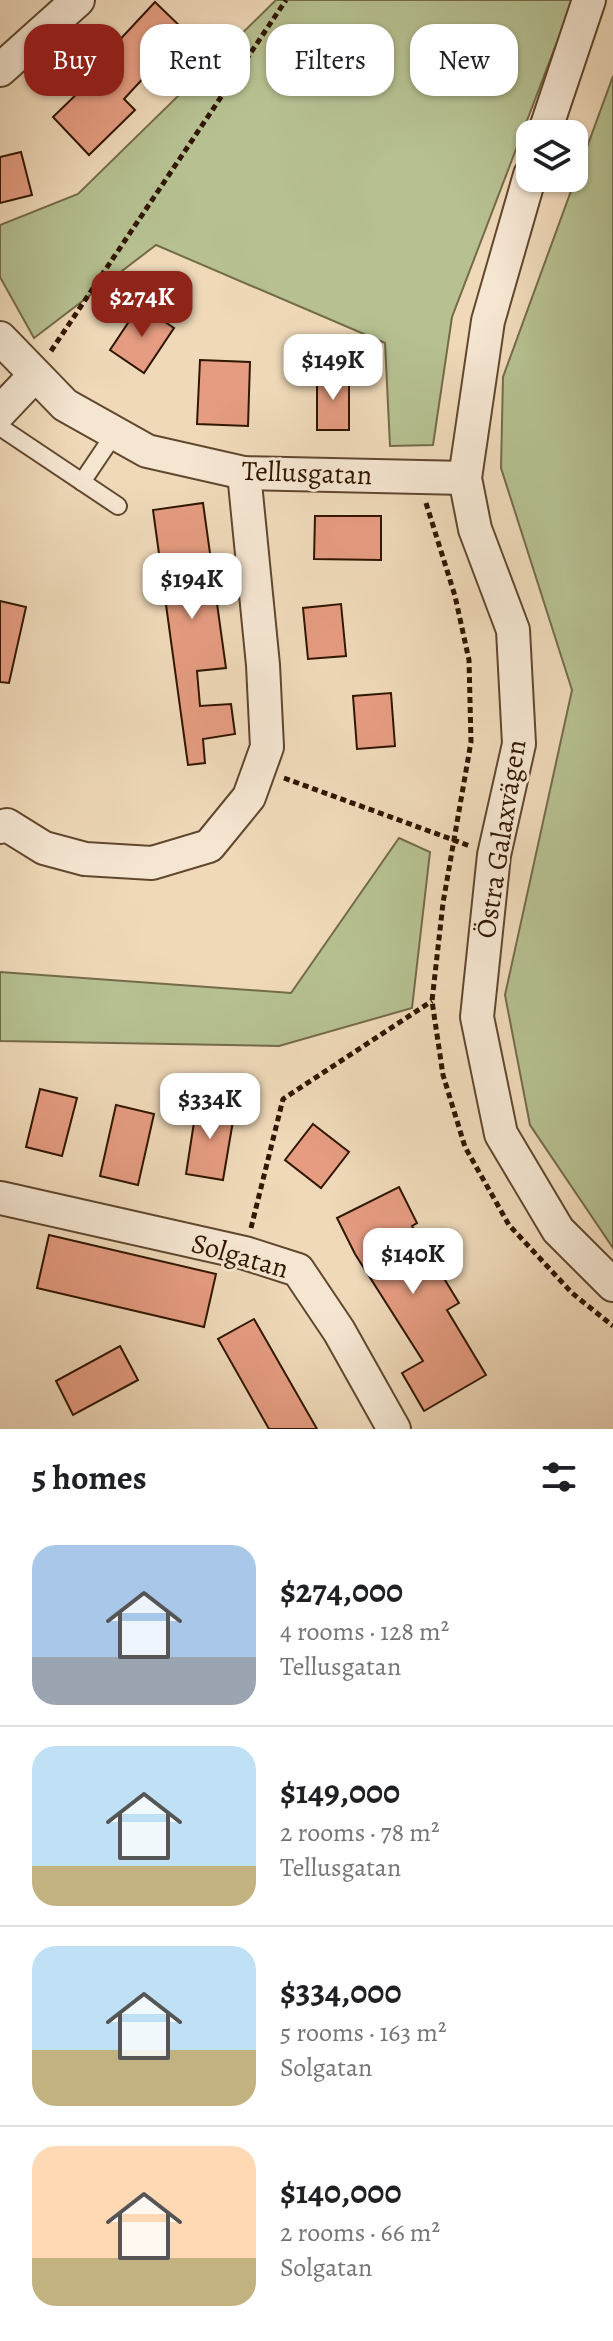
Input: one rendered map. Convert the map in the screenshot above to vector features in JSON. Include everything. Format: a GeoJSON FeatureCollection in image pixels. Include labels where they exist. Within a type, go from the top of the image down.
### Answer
{"type":"FeatureCollection","features":[{"type":"Feature","properties":{"kind":"street"},"geometry":{"type":"LineString","coordinates":[[0,70],[78,0]]}},
{"type":"Feature","properties":{"kind":"street"},"geometry":{"type":"LineString","coordinates":[[549,120],[589,0]]}},
{"type":"Feature","properties":{"kind":"street","name":"Östra Galaxvägen"},"geometry":{"type":"LineString","coordinates":[[525,192],[488,321],[465,478],[475,529],[513,630],[519,744],[494,855],[477,1017],[501,1134],[558,1230],[613,1285]]}},
{"type":"Feature","properties":{"kind":"street","name":"Tellusgatan"},"geometry":{"type":"LineString","coordinates":[[0,338],[65,405],[147,451],[244,473],[465,478]]}},
{"type":"Feature","properties":{"kind":"street"},"geometry":{"type":"LineString","coordinates":[[0,412],[35,375]]}},
{"type":"Feature","properties":{"kind":"street"},"geometry":{"type":"LineString","coordinates":[[2,824],[44,848],[85,859],[152,863],[209,846],[249,797],[267,747],[263,665],[244,473]]}},
{"type":"Feature","properties":{"kind":"street","name":"Solgatan"},"geometry":{"type":"LineString","coordinates":[[1,1198],[245,1253],[298,1270],[339,1331],[394,1429]]}},
{"type":"Feature","properties":{"kind":"lane"},"geometry":{"type":"LineString","coordinates":[[0,427],[118,506]]}},
{"type":"Feature","properties":{"kind":"lane"},"geometry":{"type":"LineString","coordinates":[[82,482],[115,433]]}},
{"type":"Feature","properties":{"kind":"path"},"geometry":{"type":"LineString","coordinates":[[35,375],[286,0]]}},
{"type":"Feature","properties":{"kind":"path"},"geometry":{"type":"LineString","coordinates":[[259,769],[494,855]]}},
{"type":"Feature","properties":{"kind":"path"},"geometry":{"type":"LineString","coordinates":[[245,1253],[283,1099],[432,1001]]}},
{"type":"Feature","properties":{"kind":"green space"},"geometry":{"type":"Polygon","coordinates":[[[276,0],[573,0],[527,120],[516,120],[516,149],[452,317],[433,445],[390,446],[385,343],[156,245],[34,338],[0,277],[0,225],[78,194],[178,96],[250,96],[250,25],[276,0]]]}},
{"type":"Feature","properties":{"kind":"green space"},"geometry":{"type":"Polygon","coordinates":[[[613,76],[613,1248],[530,1125],[505,995],[572,690],[501,468],[503,377],[571,192],[588,192],[588,144],[613,76]]]}},
{"type":"Feature","properties":{"kind":"green space"},"geometry":{"type":"Polygon","coordinates":[[[399,838],[430,852],[412,1008],[279,1046],[0,1041],[0,972],[291,993],[399,838]]]}},
{"type":"Feature","properties":{"kind":"building"},"geometry":{"type":"Polygon","coordinates":[[[155,2],[178,24],[140,24],[140,82],[124,99],[135,110],[89,155],[53,117],[75,96],[124,96],[124,35],[155,2]]]}},
{"type":"Feature","properties":{"kind":"building"},"geometry":{"type":"Polygon","coordinates":[[[21,152],[32,195],[0,203],[0,157],[21,152]]]}},
{"type":"Feature","properties":{"kind":"building"},"geometry":{"type":"Polygon","coordinates":[[[140,305],[174,328],[144,373],[110,350],[140,305]]]}},
{"type":"Feature","properties":{"kind":"building"},"geometry":{"type":"Polygon","coordinates":[[[200,360],[250,362],[248,426],[197,424],[200,360]]]}},
{"type":"Feature","properties":{"kind":"building"},"geometry":{"type":"Polygon","coordinates":[[[317,375],[349,375],[349,430],[317,430],[317,375]]]}},
{"type":"Feature","properties":{"kind":"building"},"geometry":{"type":"Polygon","coordinates":[[[203,503],[226,668],[197,671],[200,706],[231,704],[235,734],[203,739],[205,763],[188,765],[153,510],[203,503]]]}},
{"type":"Feature","properties":{"kind":"building"},"geometry":{"type":"Polygon","coordinates":[[[315,516],[381,516],[381,560],[314,559],[315,516]]]}},
{"type":"Feature","properties":{"kind":"building"},"geometry":{"type":"Polygon","coordinates":[[[0,601],[26,607],[9,683],[0,682],[0,601]]]}},
{"type":"Feature","properties":{"kind":"building"},"geometry":{"type":"Polygon","coordinates":[[[341,604],[346,656],[308,659],[303,608],[341,604]]]}},
{"type":"Feature","properties":{"kind":"building"},"geometry":{"type":"Polygon","coordinates":[[[391,693],[395,746],[357,749],[353,696],[391,693]]]}},
{"type":"Feature","properties":{"kind":"building"},"geometry":{"type":"Polygon","coordinates":[[[40,1089],[77,1098],[62,1156],[26,1147],[40,1089]]]}},
{"type":"Feature","properties":{"kind":"building"},"geometry":{"type":"Polygon","coordinates":[[[197,1103],[235,1109],[223,1180],[186,1174],[197,1103]]]}},
{"type":"Feature","properties":{"kind":"building"},"geometry":{"type":"Polygon","coordinates":[[[116,1105],[154,1114],[138,1185],[100,1176],[116,1105]]]}},
{"type":"Feature","properties":{"kind":"building"},"geometry":{"type":"Polygon","coordinates":[[[313,1124],[349,1152],[321,1188],[285,1160],[313,1124]]]}},
{"type":"Feature","properties":{"kind":"building"},"geometry":{"type":"Polygon","coordinates":[[[399,1187],[417,1223],[412,1226],[459,1303],[447,1310],[486,1375],[424,1411],[402,1373],[423,1361],[355,1254],[337,1218],[399,1187]]]}},
{"type":"Feature","properties":{"kind":"building"},"geometry":{"type":"Polygon","coordinates":[[[49,1235],[216,1274],[204,1327],[37,1288],[49,1235]]]}},
{"type":"Feature","properties":{"kind":"building"},"geometry":{"type":"Polygon","coordinates":[[[254,1319],[317,1429],[269,1429],[218,1339],[254,1319]]]}},
{"type":"Feature","properties":{"kind":"building"},"geometry":{"type":"Polygon","coordinates":[[[120,1346],[138,1380],[73,1415],[56,1381],[120,1346]]]}}]}
